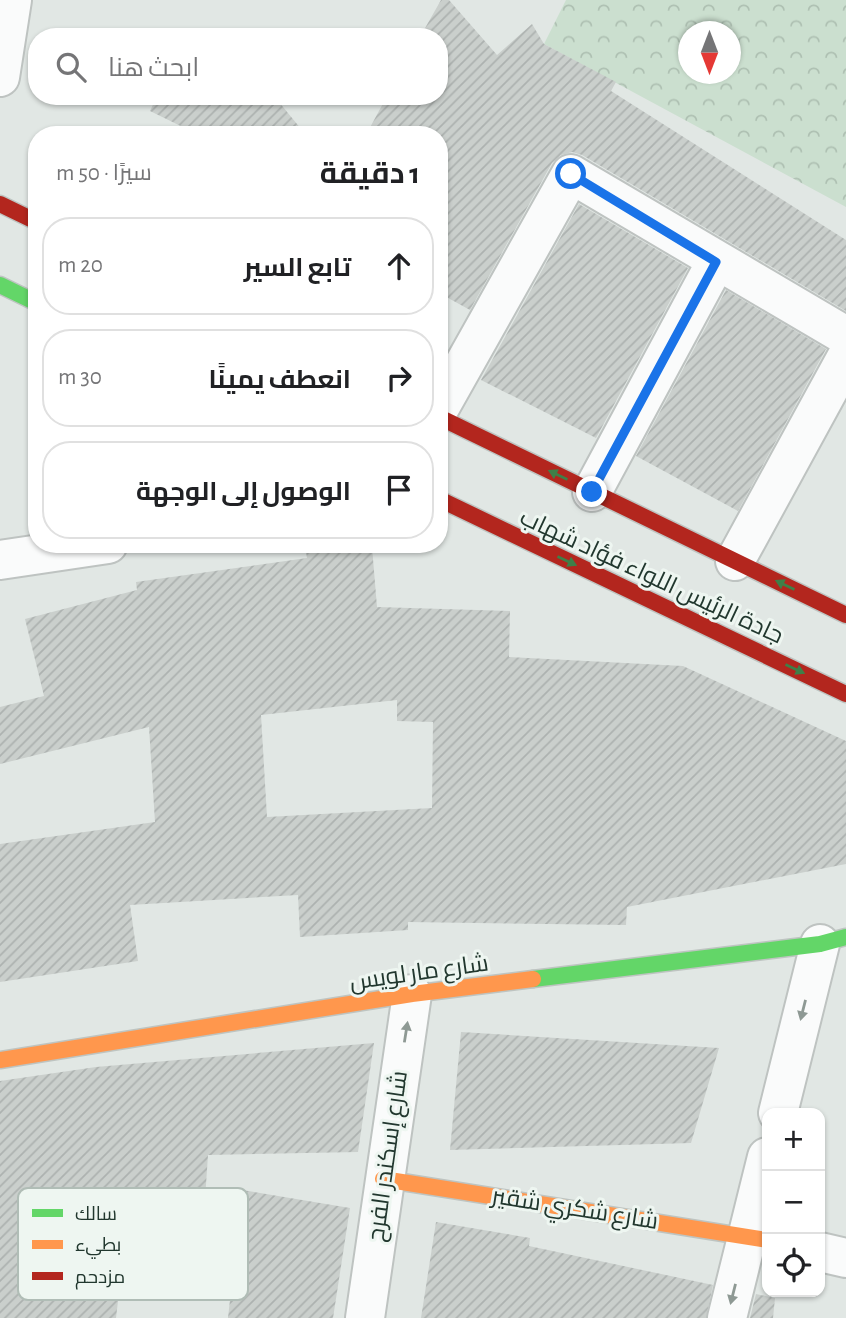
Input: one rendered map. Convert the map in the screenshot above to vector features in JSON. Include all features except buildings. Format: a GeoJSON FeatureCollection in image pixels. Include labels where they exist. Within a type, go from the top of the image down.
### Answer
{"type":"FeatureCollection","features":[{"type":"Feature","properties":{"kind":"main road"},"geometry":{"type":"LineString","coordinates":[[0,204],[28,218]]}},
{"type":"Feature","properties":{"kind":"main road"},"geometry":{"type":"LineString","coordinates":[[0,285],[28,299]]}},
{"type":"Feature","properties":{"kind":"main road","name":"جادة الرئيس اللواء فؤاد شهاب"},"geometry":{"type":"LineString","coordinates":[[448,421],[846,615]]}},
{"type":"Feature","properties":{"kind":"main road","name":"جادة الرئيس اللواء فؤاد شهاب"},"geometry":{"type":"LineString","coordinates":[[448,503],[846,694]]}},
{"type":"Feature","properties":{"kind":"main road","name":"شارع مار لويس"},"geometry":{"type":"LineString","coordinates":[[0,1060],[412,994],[833,941]]}},
{"type":"Feature","properties":{"kind":"main road","name":"شارع شكري شقير"},"geometry":{"type":"LineString","coordinates":[[383,1178],[758,1238]]}},
{"type":"Feature","properties":{"kind":"street"},"geometry":{"type":"LineString","coordinates":[[0,77],[12,0]]}},
{"type":"Feature","properties":{"kind":"street"},"geometry":{"type":"LineString","coordinates":[[448,393],[571,174],[716,262],[846,336]]}},
{"type":"Feature","properties":{"kind":"street"},"geometry":{"type":"LineString","coordinates":[[592,492],[716,262]]}},
{"type":"Feature","properties":{"kind":"street"},"geometry":{"type":"LineString","coordinates":[[735,561],[846,358]]}},
{"type":"Feature","properties":{"kind":"street"},"geometry":{"type":"LineString","coordinates":[[0,560],[47,553]]}},
{"type":"Feature","properties":{"kind":"street"},"geometry":{"type":"LineString","coordinates":[[780,1108],[833,941]]}},
{"type":"Feature","properties":{"kind":"street","name":"شارع إسكندر الفرح"},"geometry":{"type":"LineString","coordinates":[[365,1318],[383,1178],[412,994]]}},
{"type":"Feature","properties":{"kind":"street"},"geometry":{"type":"LineString","coordinates":[[727,1318],[758,1238],[765,1171]]}},
{"type":"Feature","properties":{"kind":"street"},"geometry":{"type":"LineString","coordinates":[[825,1253],[846,1258]]}},
{"type":"Feature","properties":{"kind":"green space"},"geometry":{"type":"Polygon","coordinates":[[[566,0],[846,0],[846,207],[544,44],[566,0]]]}},
{"type":"Feature","properties":{"kind":"traffic: fast"},"geometry":{"type":"LineString","coordinates":[[0,285],[28,299]]}},
{"type":"Feature","properties":{"kind":"traffic: fast"},"geometry":{"type":"LineString","coordinates":[[533,979],[820,944],[846,937]]}},
{"type":"Feature","properties":{"kind":"traffic: slow"},"geometry":{"type":"LineString","coordinates":[[0,1060],[412,994],[533,979]]}},
{"type":"Feature","properties":{"kind":"traffic: slow"},"geometry":{"type":"LineString","coordinates":[[383,1179],[762,1239]]}},
{"type":"Feature","properties":{"kind":"traffic: jam"},"geometry":{"type":"LineString","coordinates":[[0,204],[28,218]]}},
{"type":"Feature","properties":{"kind":"traffic: jam"},"geometry":{"type":"LineString","coordinates":[[448,421],[846,615]]}},
{"type":"Feature","properties":{"kind":"traffic: jam"},"geometry":{"type":"LineString","coordinates":[[448,503],[846,694]]}},
{"type":"Feature","properties":{"kind":"route"},"geometry":{"type":"LineString","coordinates":[[571,174],[716,262],[592,492]]}}]}
